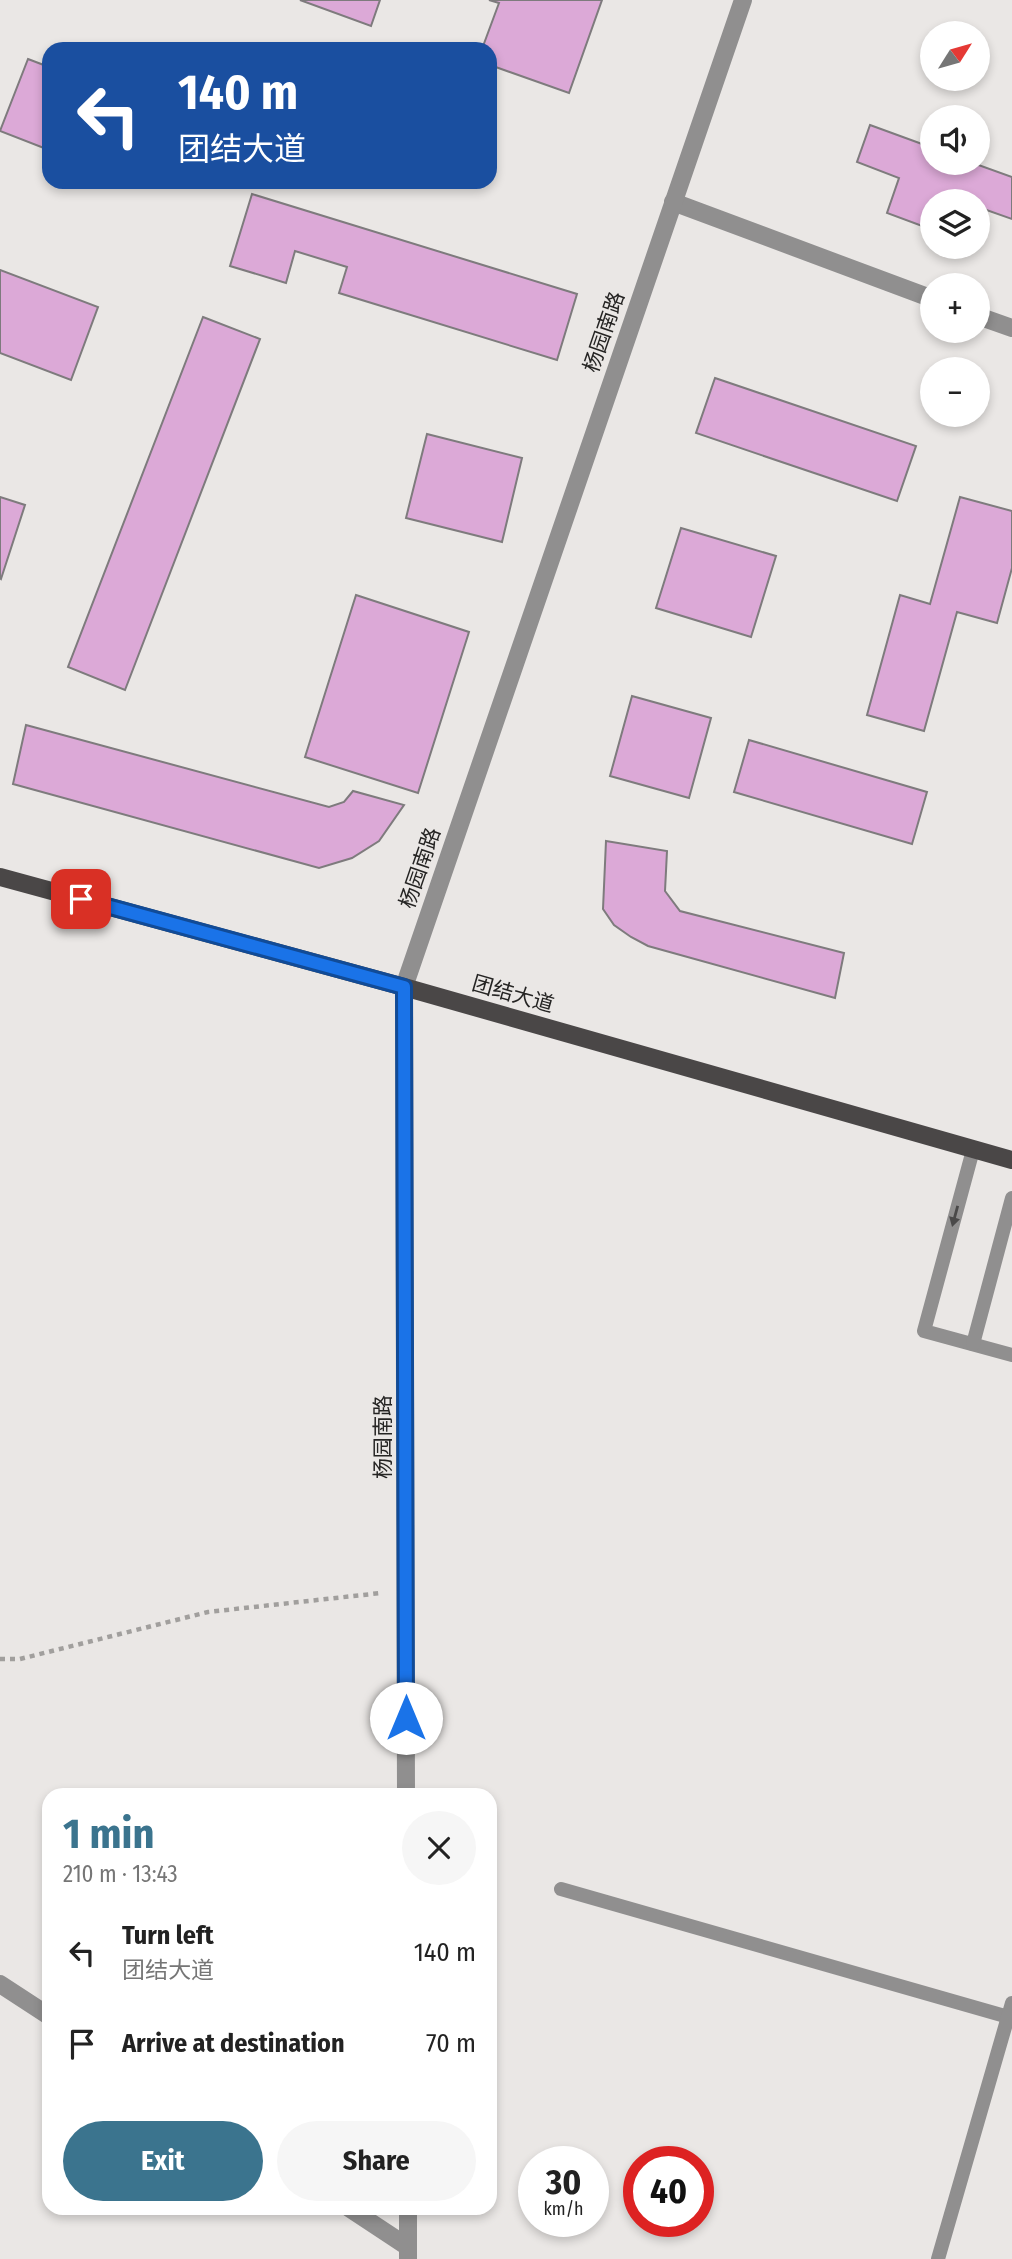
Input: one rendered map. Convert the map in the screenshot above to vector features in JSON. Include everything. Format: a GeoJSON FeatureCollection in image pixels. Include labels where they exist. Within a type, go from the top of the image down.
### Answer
{"type":"FeatureCollection","features":[{"type":"Feature","properties":{"kind":"main road","name":"团结大道"},"geometry":{"type":"LineString","coordinates":[[0,877],[404,987],[1012,1160]]}},
{"type":"Feature","properties":{"kind":"street","name":"杨园南路"},"geometry":{"type":"LineString","coordinates":[[407,1788],[404,987],[743,0]]}},
{"type":"Feature","properties":{"kind":"street"},"geometry":{"type":"LineString","coordinates":[[673,202],[920,294]]}},
{"type":"Feature","properties":{"kind":"street"},"geometry":{"type":"LineString","coordinates":[[990,320],[1012,328]]}},
{"type":"Feature","properties":{"kind":"street"},"geometry":{"type":"LineString","coordinates":[[0,1984],[42,2011]]}},
{"type":"Feature","properties":{"kind":"street"},"geometry":{"type":"LineString","coordinates":[[358,2215],[408,2253]]}},
{"type":"Feature","properties":{"kind":"street"},"geometry":{"type":"LineString","coordinates":[[408,2215],[408,2253]]}},
{"type":"Feature","properties":{"kind":"lane"},"geometry":{"type":"LineString","coordinates":[[973,1150],[924,1331],[1012,1355]]}},
{"type":"Feature","properties":{"kind":"lane"},"geometry":{"type":"LineString","coordinates":[[973,1344],[1012,1198]]}},
{"type":"Feature","properties":{"kind":"lane"},"geometry":{"type":"LineString","coordinates":[[561,1889],[1011,2012],[938,2259]]}},
{"type":"Feature","properties":{"kind":"path"},"geometry":{"type":"LineString","coordinates":[[0,1659],[20,1659],[208,1612],[406,1590]]}},
{"type":"Feature","properties":{"kind":"building"},"geometry":{"type":"Polygon","coordinates":[[[300,0],[380,0],[371,26],[300,0]]]}},
{"type":"Feature","properties":{"kind":"building"},"geometry":{"type":"Polygon","coordinates":[[[489,0],[602,0],[569,93],[497,67],[497,42],[485,42],[499,3],[489,0]]]}},
{"type":"Feature","properties":{"kind":"building"},"geometry":{"type":"Polygon","coordinates":[[[28,59],[42,64],[42,147],[0,131],[28,59]]]}},
{"type":"Feature","properties":{"kind":"building"},"geometry":{"type":"Polygon","coordinates":[[[870,125],[920,143],[920,175],[990,175],[990,169],[1012,177],[1012,219],[990,211],[990,189],[920,189],[920,225],[887,213],[899,178],[857,162],[870,125]]]}},
{"type":"Feature","properties":{"kind":"building"},"geometry":{"type":"Polygon","coordinates":[[[252,194],[577,294],[557,360],[339,293],[347,267],[295,251],[286,283],[230,266],[252,194]]]}},
{"type":"Feature","properties":{"kind":"building"},"geometry":{"type":"Polygon","coordinates":[[[0,270],[98,307],[71,380],[0,353],[0,270]]]}},
{"type":"Feature","properties":{"kind":"building"},"geometry":{"type":"Polygon","coordinates":[[[203,317],[260,339],[125,690],[68,667],[203,317]]]}},
{"type":"Feature","properties":{"kind":"building"},"geometry":{"type":"Polygon","coordinates":[[[715,378],[916,446],[897,501],[696,433],[715,378]]]}},
{"type":"Feature","properties":{"kind":"building"},"geometry":{"type":"Polygon","coordinates":[[[427,434],[522,458],[502,542],[406,518],[427,434]]]}},
{"type":"Feature","properties":{"kind":"building"},"geometry":{"type":"Polygon","coordinates":[[[0,497],[25,505],[1,579],[0,578],[0,497]]]}},
{"type":"Feature","properties":{"kind":"building"},"geometry":{"type":"Polygon","coordinates":[[[960,497],[1012,511],[1012,568],[997,623],[957,612],[924,731],[867,715],[900,595],[930,604],[960,497]]]}},
{"type":"Feature","properties":{"kind":"building"},"geometry":{"type":"Polygon","coordinates":[[[681,528],[776,556],[751,637],[656,608],[681,528]]]}},
{"type":"Feature","properties":{"kind":"building"},"geometry":{"type":"Polygon","coordinates":[[[356,595],[469,632],[418,793],[305,757],[356,595]]]}},
{"type":"Feature","properties":{"kind":"building"},"geometry":{"type":"Polygon","coordinates":[[[632,696],[711,718],[689,798],[610,776],[632,696]]]}},
{"type":"Feature","properties":{"kind":"building"},"geometry":{"type":"Polygon","coordinates":[[[26,725],[329,807],[344,802],[353,791],[404,805],[379,841],[352,858],[319,868],[13,784],[26,725]]]}},
{"type":"Feature","properties":{"kind":"building"},"geometry":{"type":"Polygon","coordinates":[[[749,740],[927,792],[912,844],[734,792],[749,740]]]}},
{"type":"Feature","properties":{"kind":"building"},"geometry":{"type":"Polygon","coordinates":[[[606,841],[667,851],[665,891],[680,911],[844,953],[835,998],[648,946],[631,937],[614,925],[603,909],[606,841]]]}},
{"type":"Feature","properties":{"kind":"route"},"geometry":{"type":"LineString","coordinates":[[81,899],[404,987],[406,1718]]}}]}
